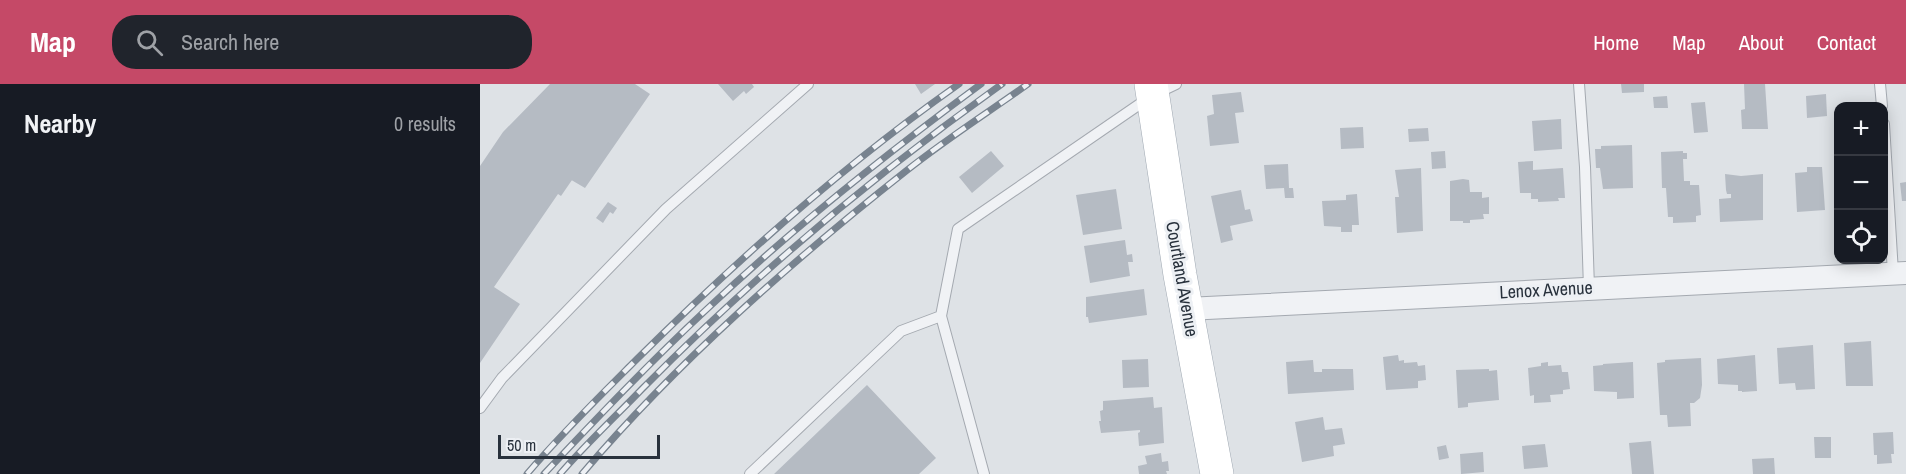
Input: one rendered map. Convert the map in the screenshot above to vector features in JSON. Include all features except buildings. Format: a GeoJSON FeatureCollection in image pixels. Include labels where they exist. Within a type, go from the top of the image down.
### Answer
{"type":"FeatureCollection","features":[{"type":"Feature","properties":{"kind":"main road","name":"Courtland Avenue"},"geometry":{"type":"LineString","coordinates":[[1160,88],[1186,309],[1217,474]]}},
{"type":"Feature","properties":{"kind":"street","name":"Lenox Avenue"},"geometry":{"type":"LineString","coordinates":[[1186,309],[1899,273]]}},
{"type":"Feature","properties":{"kind":"lane"},"geometry":{"type":"LineString","coordinates":[[480,408],[502,378],[666,209],[808,84]]}},
{"type":"Feature","properties":{"kind":"lane"},"geometry":{"type":"LineString","coordinates":[[1579,84],[1589,288]]}},
{"type":"Feature","properties":{"kind":"lane"},"geometry":{"type":"LineString","coordinates":[[1880,84],[1882,102]]}},
{"type":"Feature","properties":{"kind":"lane"},"geometry":{"type":"LineString","coordinates":[[984,474],[941,316],[958,229],[1160,88]]}},
{"type":"Feature","properties":{"kind":"lane"},"geometry":{"type":"LineString","coordinates":[[1887,156],[1899,273]]}},
{"type":"Feature","properties":{"kind":"lane"},"geometry":{"type":"LineString","coordinates":[[750,474],[902,331],[941,316]]}},
{"type":"Feature","properties":{"kind":"railway"},"geometry":{"type":"LineString","coordinates":[[527,474],[637,359],[713,286],[792,215],[874,147],[959,84]]}},
{"type":"Feature","properties":{"kind":"railway"},"geometry":{"type":"LineString","coordinates":[[544,474],[644,370],[740,279],[841,192],[981,84]]}},
{"type":"Feature","properties":{"kind":"railway"},"geometry":{"type":"LineString","coordinates":[[560,474],[684,347],[771,267],[907,154],[1002,84]]}},
{"type":"Feature","properties":{"kind":"railway"},"geometry":{"type":"LineString","coordinates":[[582,474],[657,392],[778,277],[921,160],[1028,84]]}}]}
